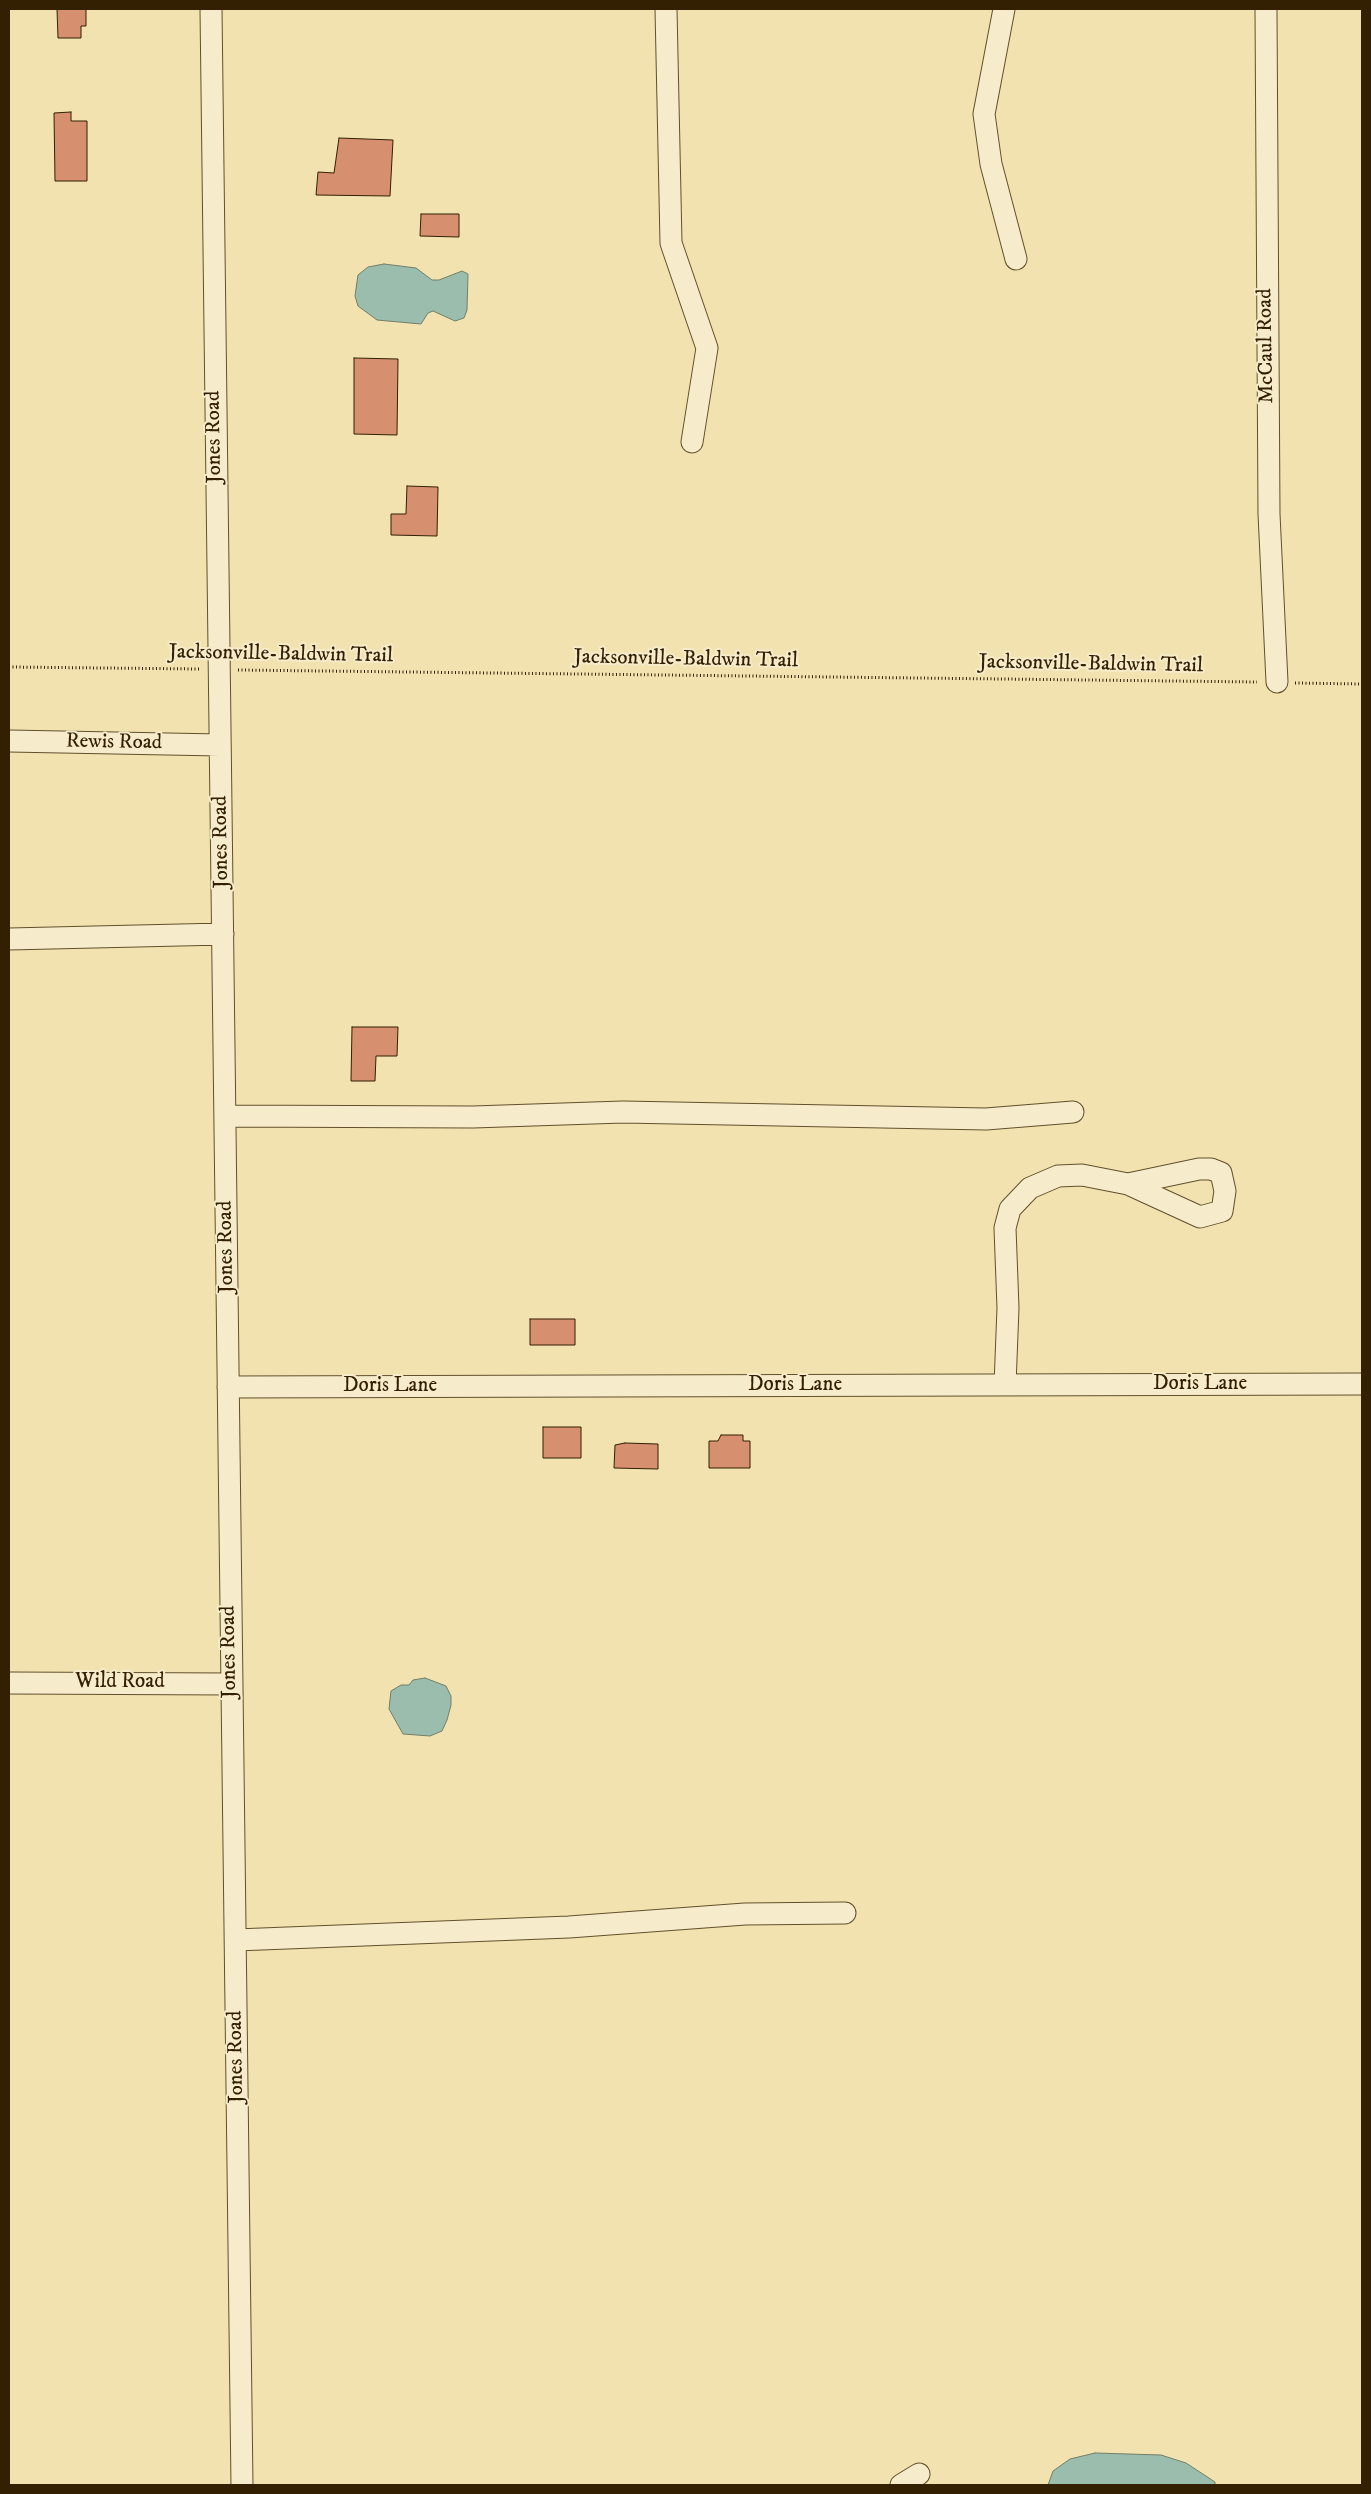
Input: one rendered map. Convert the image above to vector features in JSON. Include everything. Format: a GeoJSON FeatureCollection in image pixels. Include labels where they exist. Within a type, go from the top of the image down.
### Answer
{"type":"FeatureCollection","features":[{"type":"Feature","properties":{"kind":"street","name":"Jones Road"},"geometry":{"type":"LineString","coordinates":[[211,9],[218,669],[223,934],[230,1684],[236,1940],[242,2485]]}},
{"type":"Feature","properties":{"kind":"street"},"geometry":{"type":"LineString","coordinates":[[666,9],[671,243],[707,348],[692,442]]}},
{"type":"Feature","properties":{"kind":"street"},"geometry":{"type":"LineString","coordinates":[[1004,9],[984,114],[991,164],[1016,259]]}},
{"type":"Feature","properties":{"kind":"street","name":"McCaul Road"},"geometry":{"type":"LineString","coordinates":[[1266,9],[1269,514],[1277,682]]}},
{"type":"Feature","properties":{"kind":"street","name":"Rewis Road"},"geometry":{"type":"LineString","coordinates":[[9,741],[220,745]]}},
{"type":"Feature","properties":{"kind":"street"},"geometry":{"type":"LineString","coordinates":[[9,939],[223,934]]}},
{"type":"Feature","properties":{"kind":"street"},"geometry":{"type":"LineString","coordinates":[[225,1116],[473,1117],[623,1112],[986,1119],[1073,1112]]}},
{"type":"Feature","properties":{"kind":"street"},"geometry":{"type":"LineString","coordinates":[[1004,1385],[1008,1308],[1005,1228],[1010,1209],[1030,1188],[1058,1176],[1082,1175],[1128,1184]]}},
{"type":"Feature","properties":{"kind":"street","name":"Doris Lane"},"geometry":{"type":"LineString","coordinates":[[228,1387],[1362,1384]]}},
{"type":"Feature","properties":{"kind":"street","name":"Wild Road"},"geometry":{"type":"LineString","coordinates":[[9,1683],[230,1684]]}},
{"type":"Feature","properties":{"kind":"street"},"geometry":{"type":"LineString","coordinates":[[236,1940],[570,1927],[745,1914],[845,1913]]}},
{"type":"Feature","properties":{"kind":"street"},"geometry":{"type":"LineString","coordinates":[[901,2485],[919,2474]]}},
{"type":"Feature","properties":{"kind":"path","name":"Jacksonville-Baldwin Trail"},"geometry":{"type":"LineString","coordinates":[[9,667],[1362,684]]}},
{"type":"Feature","properties":{"kind":"shaded area"},"geometry":{"type":"Polygon","coordinates":[[[384,264],[416,268],[432,280],[439,280],[462,271],[468,274],[467,310],[464,318],[455,321],[433,311],[428,313],[421,324],[377,320],[358,306],[355,296],[358,275],[368,267],[384,264]]]}},
{"type":"Feature","properties":{"kind":"shaded area"},"geometry":{"type":"Polygon","coordinates":[[[425,1678],[446,1686],[451,1696],[447,1720],[442,1731],[430,1736],[403,1734],[389,1709],[391,1691],[401,1685],[409,1685],[413,1680],[425,1678]]]}},
{"type":"Feature","properties":{"kind":"shaded area"},"geometry":{"type":"Polygon","coordinates":[[[1095,2453],[1161,2455],[1186,2463],[1215,2482],[1215,2485],[1048,2485],[1053,2471],[1070,2459],[1095,2453]]]}},
{"type":"Feature","properties":{"kind":"building"},"geometry":{"type":"Polygon","coordinates":[[[57,9],[86,9],[86,26],[81,26],[81,38],[58,38],[57,9]]]}},
{"type":"Feature","properties":{"kind":"building"},"geometry":{"type":"Polygon","coordinates":[[[71,112],[71,121],[87,121],[87,181],[55,181],[54,113],[71,112]]]}},
{"type":"Feature","properties":{"kind":"building"},"geometry":{"type":"Polygon","coordinates":[[[339,138],[393,140],[390,196],[316,195],[318,172],[334,173],[339,138]]]}},
{"type":"Feature","properties":{"kind":"building"},"geometry":{"type":"Polygon","coordinates":[[[421,214],[459,214],[459,237],[420,236],[421,214]]]}},
{"type":"Feature","properties":{"kind":"building"},"geometry":{"type":"Polygon","coordinates":[[[354,358],[398,359],[397,435],[354,434],[354,358]]]}},
{"type":"Feature","properties":{"kind":"building"},"geometry":{"type":"Polygon","coordinates":[[[407,486],[438,487],[437,536],[391,535],[391,514],[406,514],[407,486]]]}},
{"type":"Feature","properties":{"kind":"building"},"geometry":{"type":"Polygon","coordinates":[[[352,1027],[398,1027],[397,1056],[376,1056],[375,1081],[351,1081],[352,1027]]]}},
{"type":"Feature","properties":{"kind":"building"},"geometry":{"type":"Polygon","coordinates":[[[530,1319],[575,1319],[575,1345],[530,1345],[530,1319]]]}},
{"type":"Feature","properties":{"kind":"building"},"geometry":{"type":"Polygon","coordinates":[[[543,1427],[581,1427],[581,1458],[543,1458],[543,1427]]]}},
{"type":"Feature","properties":{"kind":"building"},"geometry":{"type":"Polygon","coordinates":[[[721,1435],[743,1435],[743,1441],[750,1441],[750,1468],[709,1468],[709,1441],[718,1441],[721,1435]]]}},
{"type":"Feature","properties":{"kind":"building"},"geometry":{"type":"Polygon","coordinates":[[[625,1443],[658,1444],[658,1469],[614,1468],[615,1445],[625,1443]]]}}]}
